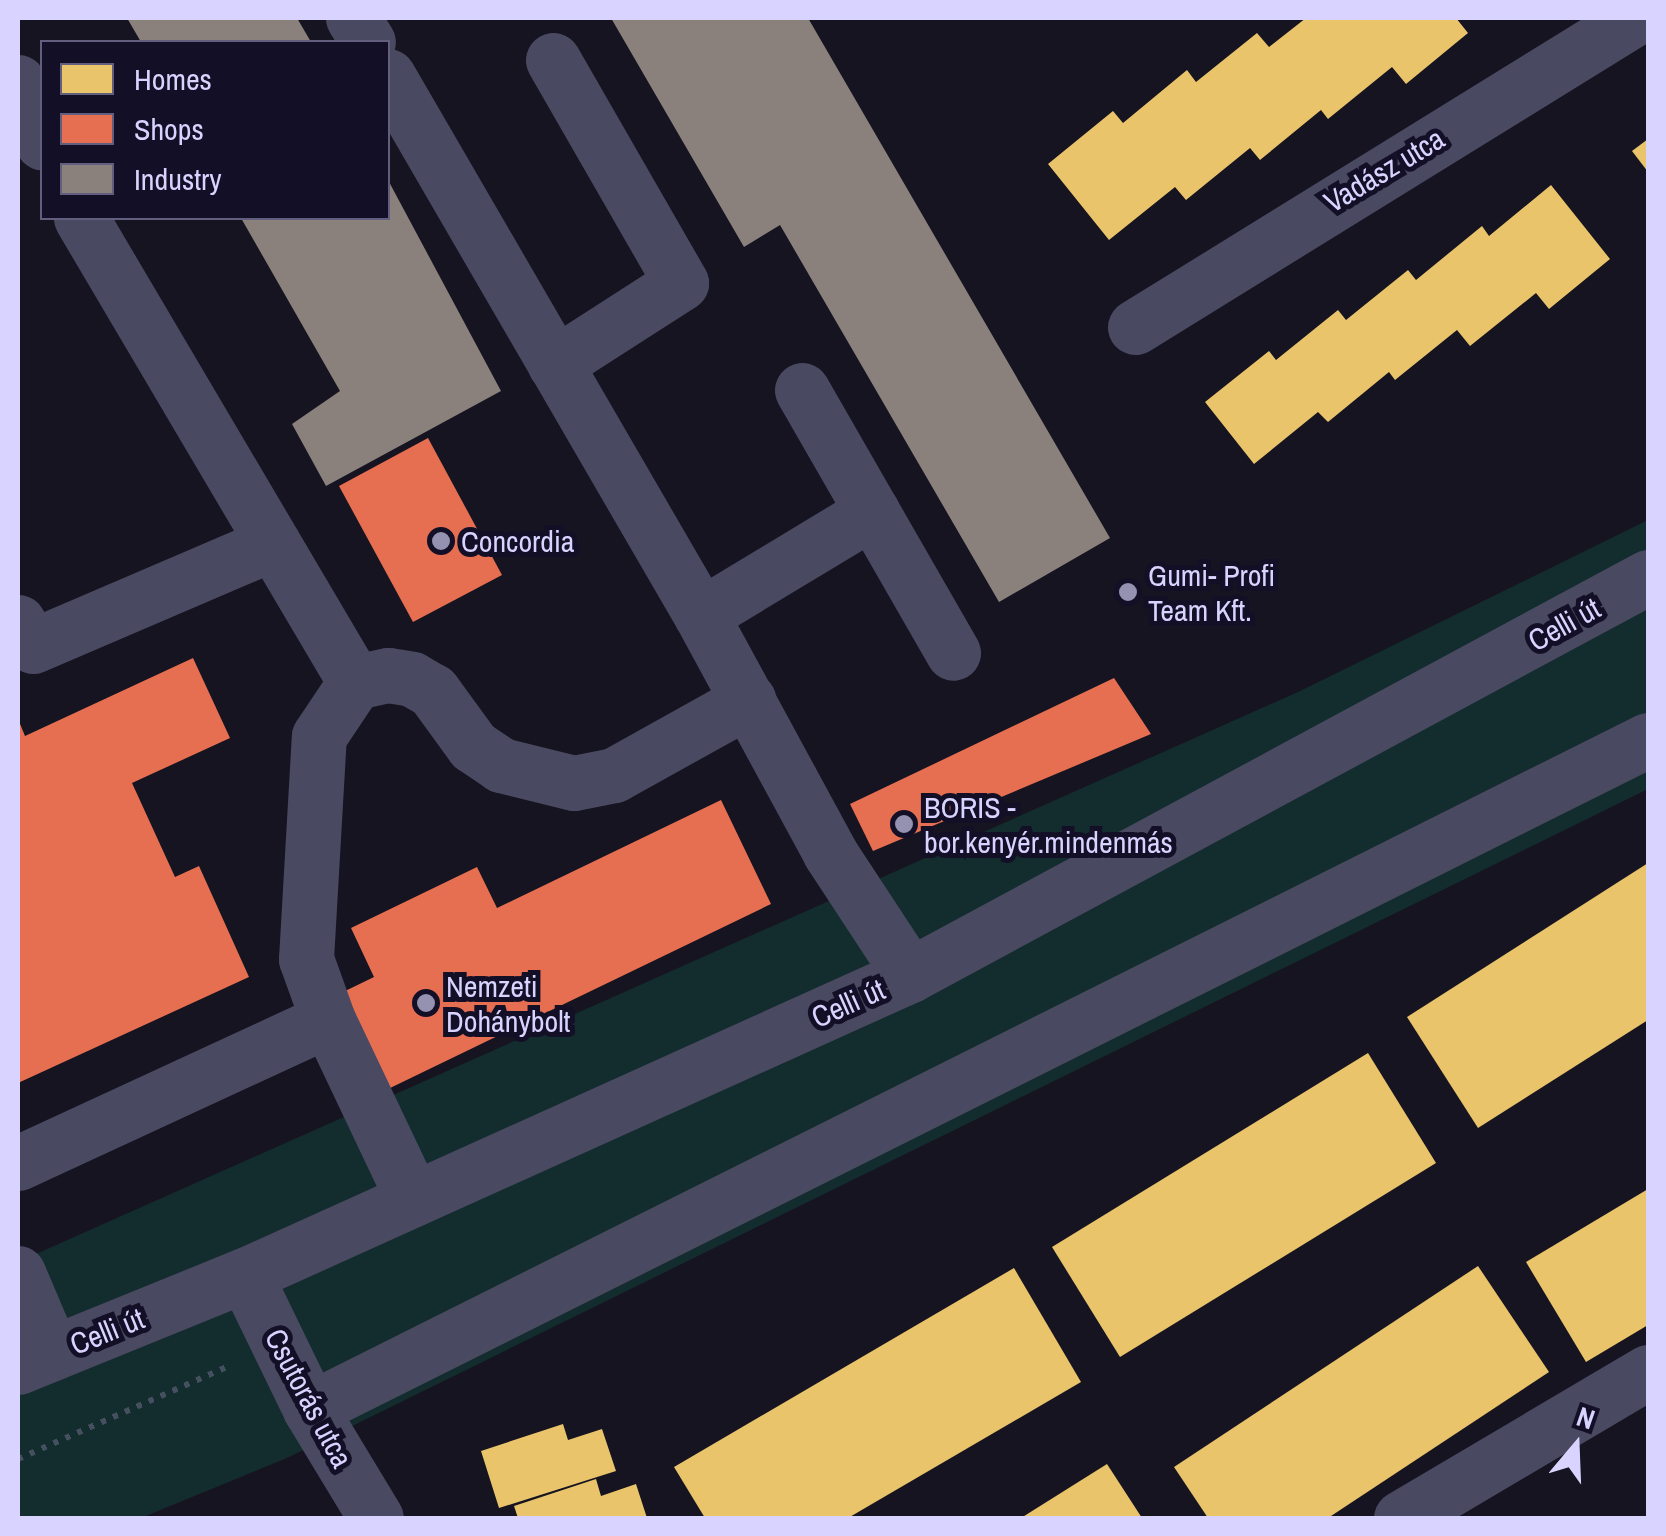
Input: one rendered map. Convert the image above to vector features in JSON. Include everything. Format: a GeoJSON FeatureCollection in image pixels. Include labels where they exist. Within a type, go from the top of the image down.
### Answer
{"type":"FeatureCollection","features":[{"type":"Feature","properties":{"kind":"street"},"geometry":{"type":"LineString","coordinates":[[353,18],[367,40]]}},
{"type":"Feature","properties":{"kind":"street","name":"Vadász utca"},"geometry":{"type":"LineString","coordinates":[[1134,326],[1636,18]]}},
{"type":"Feature","properties":{"kind":"street"},"geometry":{"type":"LineString","coordinates":[[553,60],[680,283],[555,364]]}},
{"type":"Feature","properties":{"kind":"street"},"geometry":{"type":"LineString","coordinates":[[390,79],[750,700],[830,853],[910,975]]}},
{"type":"Feature","properties":{"kind":"street"},"geometry":{"type":"LineString","coordinates":[[18,82],[40,137]]}},
{"type":"Feature","properties":{"kind":"street"},"geometry":{"type":"LineString","coordinates":[[82,220],[355,682]]}},
{"type":"Feature","properties":{"kind":"street"},"geometry":{"type":"LineString","coordinates":[[802,390],[953,653]]}},
{"type":"Feature","properties":{"kind":"street"},"geometry":{"type":"LineString","coordinates":[[701,615],[872,512]]}},
{"type":"Feature","properties":{"kind":"street"},"geometry":{"type":"LineString","coordinates":[[18,622],[33,646],[272,543]]}},
{"type":"Feature","properties":{"kind":"street","name":"Celli út"},"geometry":{"type":"LineString","coordinates":[[35,1360],[245,1275],[910,975],[1648,578]]}},
{"type":"Feature","properties":{"kind":"street"},"geometry":{"type":"LineString","coordinates":[[413,1199],[328,1020],[306,960],[319,736],[355,682],[388,674],[412,678],[433,691],[473,746],[500,765],[574,783],[614,775],[750,700]]}},
{"type":"Feature","properties":{"kind":"street"},"geometry":{"type":"LineString","coordinates":[[310,1409],[1648,740]]}},
{"type":"Feature","properties":{"kind":"street"},"geometry":{"type":"LineString","coordinates":[[18,1162],[328,1020]]}},
{"type":"Feature","properties":{"kind":"street"},"geometry":{"type":"LineString","coordinates":[[18,1273],[35,1360]]}},
{"type":"Feature","properties":{"kind":"street","name":"Csutorás utca"},"geometry":{"type":"LineString","coordinates":[[245,1275],[310,1409],[376,1518]]}},
{"type":"Feature","properties":{"kind":"street"},"geometry":{"type":"LineString","coordinates":[[1400,1518],[1648,1372]]}},
{"type":"Feature","properties":{"kind":"path"},"geometry":{"type":"LineString","coordinates":[[18,1459],[278,1344]]}},
{"type":"Feature","properties":{"kind":"green space"},"geometry":{"type":"Polygon","coordinates":[[[1648,520],[1648,789],[287,1458],[141,1518],[18,1518],[18,1262],[1298,692],[1648,520]]]}},
{"type":"Feature","properties":{"kind":"building: Homes"},"geometry":{"type":"Polygon","coordinates":[[[1306,18],[1456,18],[1468,33],[1406,84],[1392,67],[1328,119],[1321,110],[1260,160],[1250,148],[1186,200],[1175,187],[1109,240],[1048,164],[1113,111],[1123,123],[1187,70],[1196,82],[1257,33],[1269,47],[1306,18]]]}},
{"type":"Feature","properties":{"kind":"building: Homes"},"geometry":{"type":"Polygon","coordinates":[[[1648,139],[1648,172],[1632,151],[1648,139]]]}},
{"type":"Feature","properties":{"kind":"building: Homes"},"geometry":{"type":"Polygon","coordinates":[[[1551,185],[1610,259],[1549,309],[1536,293],[1470,346],[1457,330],[1395,380],[1389,372],[1328,422],[1318,412],[1254,464],[1205,402],[1269,351],[1276,360],[1338,310],[1346,320],[1408,270],[1416,280],[1482,226],[1489,236],[1551,185]]]}},
{"type":"Feature","properties":{"kind":"building: Homes"},"geometry":{"type":"Polygon","coordinates":[[[1648,863],[1648,1020],[1478,1128],[1407,1017],[1648,863]]]}},
{"type":"Feature","properties":{"kind":"building: Homes"},"geometry":{"type":"Polygon","coordinates":[[[1368,1053],[1436,1163],[1120,1357],[1052,1247],[1368,1053]]]}},
{"type":"Feature","properties":{"kind":"building: Homes"},"geometry":{"type":"Polygon","coordinates":[[[1648,1189],[1648,1325],[1586,1362],[1526,1262],[1648,1189]]]}},
{"type":"Feature","properties":{"kind":"building: Homes"},"geometry":{"type":"Polygon","coordinates":[[[1478,1266],[1549,1372],[1328,1518],[1208,1518],[1174,1467],[1478,1266]]]}},
{"type":"Feature","properties":{"kind":"building: Homes"},"geometry":{"type":"Polygon","coordinates":[[[1014,1268],[1081,1382],[848,1518],[705,1518],[674,1467],[1014,1268]]]}},
{"type":"Feature","properties":{"kind":"building: Homes"},"geometry":{"type":"Polygon","coordinates":[[[563,1424],[568,1440],[602,1429],[616,1471],[499,1508],[481,1451],[563,1424]]]}},
{"type":"Feature","properties":{"kind":"building: Homes"},"geometry":{"type":"Polygon","coordinates":[[[1107,1464],[1142,1518],[1021,1518],[1107,1464]]]}},
{"type":"Feature","properties":{"kind":"building: Homes"},"geometry":{"type":"Polygon","coordinates":[[[596,1479],[601,1496],[636,1484],[647,1518],[518,1518],[514,1506],[596,1479]]]}},
{"type":"Feature","properties":{"kind":"building: Shops"},"geometry":{"type":"Polygon","coordinates":[[[428,438],[502,575],[413,622],[339,486],[428,438]]]}},
{"type":"Feature","properties":{"kind":"building: Shops"},"geometry":{"type":"Polygon","coordinates":[[[193,658],[230,738],[132,783],[175,877],[199,866],[249,977],[18,1083],[18,719],[25,736],[193,658]]]}},
{"type":"Feature","properties":{"kind":"building: Shops"},"geometry":{"type":"Polygon","coordinates":[[[1114,678],[1151,734],[873,851],[850,804],[1114,678]]]}},
{"type":"Feature","properties":{"kind":"building: Shops"},"geometry":{"type":"Polygon","coordinates":[[[721,800],[771,904],[386,1090],[339,994],[374,977],[351,928],[477,867],[497,908],[721,800]]]}},
{"type":"Feature","properties":{"kind":"building: Industry"},"geometry":{"type":"Polygon","coordinates":[[[127,18],[297,18],[310,40],[140,40],[127,18]]]}},
{"type":"Feature","properties":{"kind":"building: Industry"},"geometry":{"type":"Polygon","coordinates":[[[611,18],[808,18],[1110,538],[999,602],[780,225],[744,247],[611,18]]]}},
{"type":"Feature","properties":{"kind":"building: Industry"},"geometry":{"type":"Polygon","coordinates":[[[390,184],[501,391],[326,486],[292,424],[340,391],[242,220],[390,220],[390,184]]]}},
{"type":"Feature","properties":{"kind":"place","name":"Concordia"},"geometry":{"type":"Point","coordinates":[441,541]}},
{"type":"Feature","properties":{"kind":"place","name":"Gumi- Profi Team Kft."},"geometry":{"type":"Point","coordinates":[1128,592]}},
{"type":"Feature","properties":{"kind":"place","name":"BORIS - bor.kenyér.mindenmás"},"geometry":{"type":"Point","coordinates":[904,824]}},
{"type":"Feature","properties":{"kind":"place","name":"Nemzeti Dohánybolt"},"geometry":{"type":"Point","coordinates":[426,1003]}}]}
